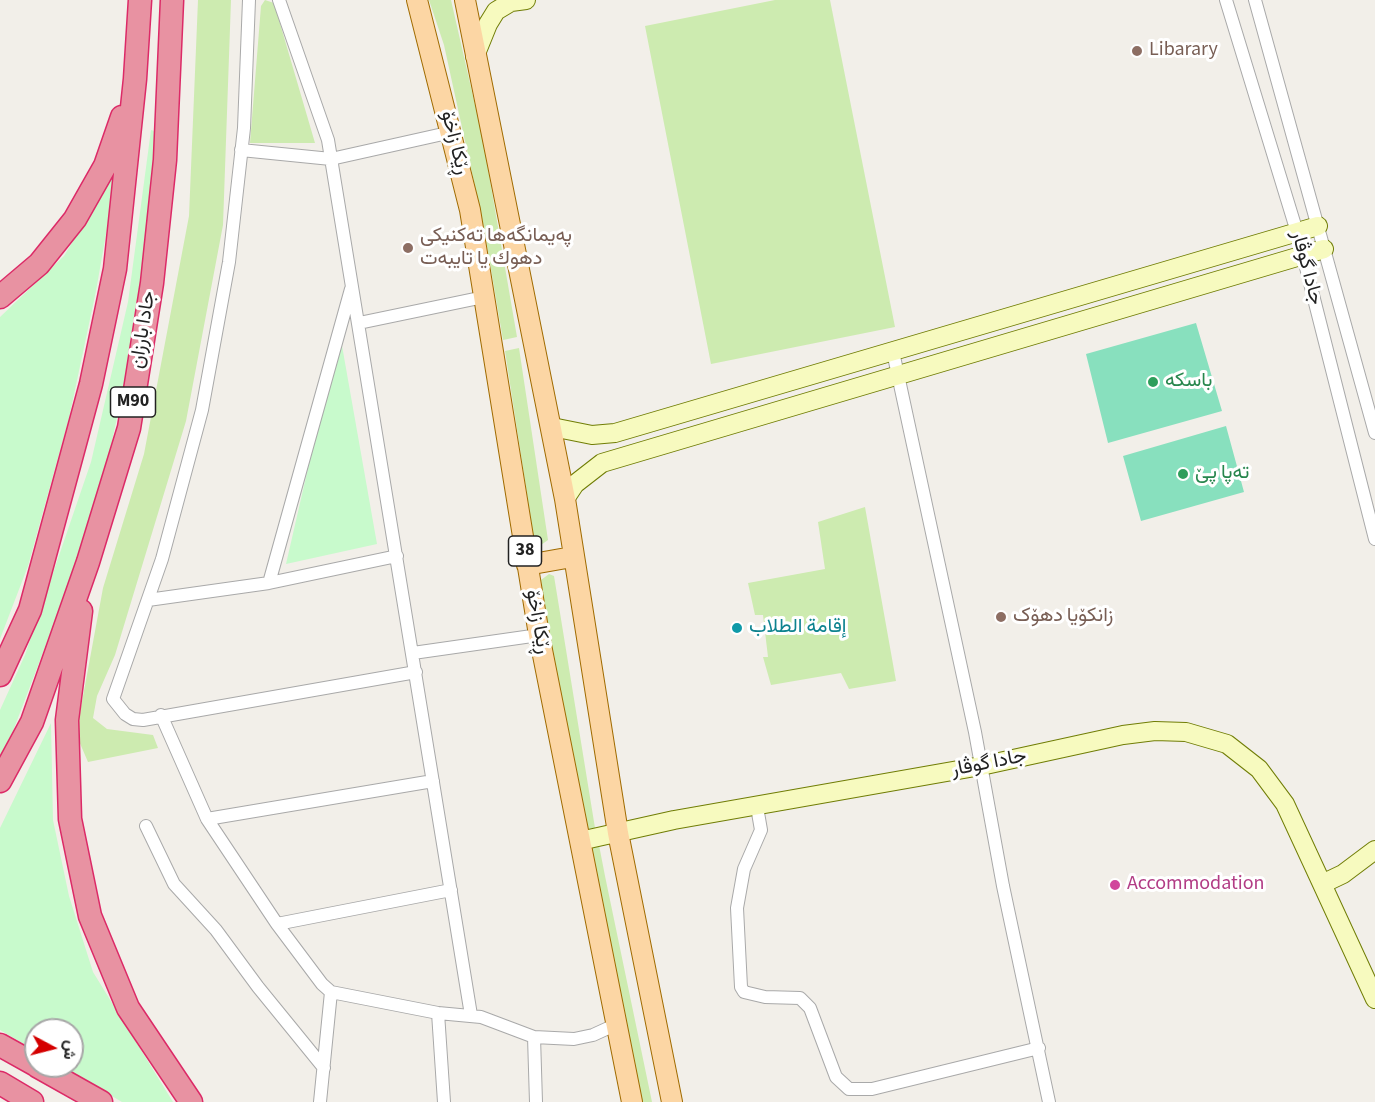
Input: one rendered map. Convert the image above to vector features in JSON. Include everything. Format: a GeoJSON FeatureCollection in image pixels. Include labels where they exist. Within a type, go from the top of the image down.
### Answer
{"type":"FeatureCollection","features":[{"type":"Feature","properties":{"kind":"highway","name":"جادا بارزان"},"geometry":{"type":"LineString","coordinates":[[0,675],[30,610],[91,384],[115,269],[135,79],[140,0]]}},
{"type":"Feature","properties":{"kind":"highway","name":"جادا بارزان"},"geometry":{"type":"LineString","coordinates":[[0,782],[32,722],[88,562],[129,428],[152,283],[165,160],[172,0]]}},
{"type":"Feature","properties":{"kind":"highway"},"geometry":{"type":"LineString","coordinates":[[0,297],[39,264],[75,219],[105,166],[135,79]]}},
{"type":"Feature","properties":{"kind":"highway"},"geometry":{"type":"LineString","coordinates":[[88,562],[67,720],[70,819],[90,916],[128,1008],[191,1102]]}},
{"type":"Feature","properties":{"kind":"highway"},"geometry":{"type":"LineString","coordinates":[[0,1045],[24,1059]]}},
{"type":"Feature","properties":{"kind":"highway"},"geometry":{"type":"LineString","coordinates":[[58,1078],[101,1102]]}},
{"type":"Feature","properties":{"kind":"highway"},"geometry":{"type":"LineString","coordinates":[[0,1083],[32,1102]]}},
{"type":"Feature","properties":{"kind":"main road","name":"ڕێکا زاخۆ"},"geometry":{"type":"LineString","coordinates":[[417,0],[470,210],[538,635],[632,1102]]}},
{"type":"Feature","properties":{"kind":"main road","name":"ڕێکا زاخۆ"},"geometry":{"type":"LineString","coordinates":[[465,0],[552,427],[618,833],[672,1102]]}},
{"type":"Feature","properties":{"kind":"main road"},"geometry":{"type":"LineString","coordinates":[[527,565],[572,557]]}},
{"type":"Feature","properties":{"kind":"street"},"geometry":{"type":"LineString","coordinates":[[249,0],[241,150],[229,262],[202,410],[162,560],[113,699],[118,708],[132,719],[142,720],[416,672]]}},
{"type":"Feature","properties":{"kind":"street"},"geometry":{"type":"LineString","coordinates":[[279,0],[327,140],[331,159],[471,1015]]}},
{"type":"Feature","properties":{"kind":"street"},"geometry":{"type":"LineString","coordinates":[[475,56],[495,5],[526,0]]}},
{"type":"Feature","properties":{"kind":"street","name":"جادا گوڤار"},"geometry":{"type":"LineString","coordinates":[[1226,0],[1297,232],[1375,539]]}},
{"type":"Feature","properties":{"kind":"street","name":"جادا گوڤار"},"geometry":{"type":"LineString","coordinates":[[1255,0],[1373,419],[1375,433]]}},
{"type":"Feature","properties":{"kind":"street"},"geometry":{"type":"LineString","coordinates":[[241,150],[331,159],[452,132]]}},
{"type":"Feature","properties":{"kind":"street"},"geometry":{"type":"LineString","coordinates":[[552,427],[592,435],[615,433],[1318,226]]}},
{"type":"Feature","properties":{"kind":"street"},"geometry":{"type":"LineString","coordinates":[[565,499],[587,472],[623,457],[1324,249]]}},
{"type":"Feature","properties":{"kind":"street"},"geometry":{"type":"LineString","coordinates":[[269,583],[353,284]]}},
{"type":"Feature","properties":{"kind":"street"},"geometry":{"type":"LineString","coordinates":[[359,322],[484,297]]}},
{"type":"Feature","properties":{"kind":"street"},"geometry":{"type":"LineString","coordinates":[[893,352],[981,766],[1003,886],[1049,1102]]}},
{"type":"Feature","properties":{"kind":"street"},"geometry":{"type":"LineString","coordinates":[[615,433],[623,457]]}},
{"type":"Feature","properties":{"kind":"street"},"geometry":{"type":"LineString","coordinates":[[148,600],[269,583],[397,556]]}},
{"type":"Feature","properties":{"kind":"street"},"geometry":{"type":"LineString","coordinates":[[413,653],[538,635]]}},
{"type":"Feature","properties":{"kind":"street"},"geometry":{"type":"LineString","coordinates":[[161,715],[207,819],[277,924],[322,984],[331,992],[438,1013],[471,1015],[534,1037],[574,1039],[593,1035],[617,1024]]}},
{"type":"Feature","properties":{"kind":"street","name":"جادا گوڤار"},"geometry":{"type":"LineString","coordinates":[[580,841],[674,820],[981,766],[1139,733],[1186,732],[1214,738],[1250,760],[1275,788],[1293,820],[1375,999]]}},
{"type":"Feature","properties":{"kind":"street"},"geometry":{"type":"LineString","coordinates":[[207,819],[433,780]]}},
{"type":"Feature","properties":{"kind":"street"},"geometry":{"type":"LineString","coordinates":[[757,807],[761,830],[744,869],[738,908],[741,987],[744,992],[765,997],[800,998],[810,1008],[836,1077],[849,1089],[872,1089],[1039,1048]]}},
{"type":"Feature","properties":{"kind":"street"},"geometry":{"type":"LineString","coordinates":[[146,826],[174,884],[216,930],[258,987],[324,1068]]}},
{"type":"Feature","properties":{"kind":"street"},"geometry":{"type":"LineString","coordinates":[[1322,884],[1343,874],[1375,850]]}},
{"type":"Feature","properties":{"kind":"street"},"geometry":{"type":"LineString","coordinates":[[277,924],[451,890]]}},
{"type":"Feature","properties":{"kind":"street"},"geometry":{"type":"LineString","coordinates":[[320,1102],[331,992]]}},
{"type":"Feature","properties":{"kind":"street"},"geometry":{"type":"LineString","coordinates":[[438,1013],[444,1102]]}},
{"type":"Feature","properties":{"kind":"street"},"geometry":{"type":"LineString","coordinates":[[534,1037],[536,1102]]}},
{"type":"Feature","properties":{"kind":"green space"},"geometry":{"type":"Polygon","coordinates":[[[198,0],[231,0],[223,225],[186,421],[115,655],[97,696],[93,718],[107,729],[153,735],[158,748],[88,762],[76,734],[103,588],[144,454],[189,216],[198,0]]]}},
{"type":"Feature","properties":{"kind":"green space"},"geometry":{"type":"Polygon","coordinates":[[[265,0],[274,3],[315,143],[250,143],[261,6],[265,0]]]}},
{"type":"Feature","properties":{"kind":"green space"},"geometry":{"type":"Polygon","coordinates":[[[429,0],[451,0],[483,140],[517,337],[503,340],[484,228],[444,45],[429,0]]]}},
{"type":"Feature","properties":{"kind":"green space"},"geometry":{"type":"Polygon","coordinates":[[[775,0],[830,0],[895,327],[711,364],[645,26],[775,0]]]}},
{"type":"Feature","properties":{"kind":"green space"},"geometry":{"type":"Polygon","coordinates":[[[151,130],[158,132],[146,284],[105,473],[71,579],[13,731],[0,756],[0,710],[25,655],[91,462],[128,302],[151,130]]]}},
{"type":"Feature","properties":{"kind":"green space"},"geometry":{"type":"Polygon","coordinates":[[[118,166],[96,291],[69,418],[28,566],[0,639],[0,317],[64,256],[118,166]]]}},
{"type":"Feature","properties":{"kind":"green space","name":"باسکە"},"geometry":{"type":"Polygon","coordinates":[[[1196,323],[1222,411],[1108,443],[1086,354],[1196,323]]]}},
{"type":"Feature","properties":{"kind":"green space"},"geometry":{"type":"Polygon","coordinates":[[[341,340],[377,544],[286,564],[337,342],[341,340]]]}},
{"type":"Feature","properties":{"kind":"green space"},"geometry":{"type":"Polygon","coordinates":[[[519,348],[548,540],[541,545],[534,540],[505,351],[519,348]]]}},
{"type":"Feature","properties":{"kind":"green space","name":"تەپا پێ"},"geometry":{"type":"Polygon","coordinates":[[[1226,426],[1244,492],[1141,521],[1123,456],[1226,426]]]}},
{"type":"Feature","properties":{"kind":"green space"},"geometry":{"type":"Polygon","coordinates":[[[865,507],[896,681],[849,689],[841,673],[771,685],[763,657],[768,657],[763,615],[755,615],[748,583],[825,569],[818,522],[865,507]]]}},
{"type":"Feature","properties":{"kind":"green space"},"geometry":{"type":"Polygon","coordinates":[[[549,574],[554,576],[595,828],[582,830],[554,682],[541,580],[549,574]]]}},
{"type":"Feature","properties":{"kind":"green space"},"geometry":{"type":"Polygon","coordinates":[[[51,723],[53,820],[69,896],[93,972],[173,1102],[122,1102],[81,1078],[84,1078],[84,1018],[24,1018],[24,1044],[0,1030],[0,828],[51,723]]]}},
{"type":"Feature","properties":{"kind":"green space"},"geometry":{"type":"Polygon","coordinates":[[[599,845],[652,1102],[638,1102],[584,849],[599,845]]]}},
{"type":"Feature","properties":{"kind":"place","name":"Libarary"},"geometry":{"type":"Point","coordinates":[1137,51]}},
{"type":"Feature","properties":{"kind":"place","name":"پەیمانگەها تەکنیکی دهوك یا تایبەت"},"geometry":{"type":"Point","coordinates":[408,248]}},
{"type":"Feature","properties":{"kind":"place","name":"باسکە"},"geometry":{"type":"Point","coordinates":[1153,382]}},
{"type":"Feature","properties":{"kind":"place","name":"تەپا پێ"},"geometry":{"type":"Point","coordinates":[1183,474]}},
{"type":"Feature","properties":{"kind":"place","name":"زانکۆیا دهۆک"},"geometry":{"type":"Point","coordinates":[1001,617]}},
{"type":"Feature","properties":{"kind":"place","name":"إقامة الطلاب"},"geometry":{"type":"Point","coordinates":[737,628]}},
{"type":"Feature","properties":{"kind":"place","name":"Accommodation"},"geometry":{"type":"Point","coordinates":[1115,885]}}]}
